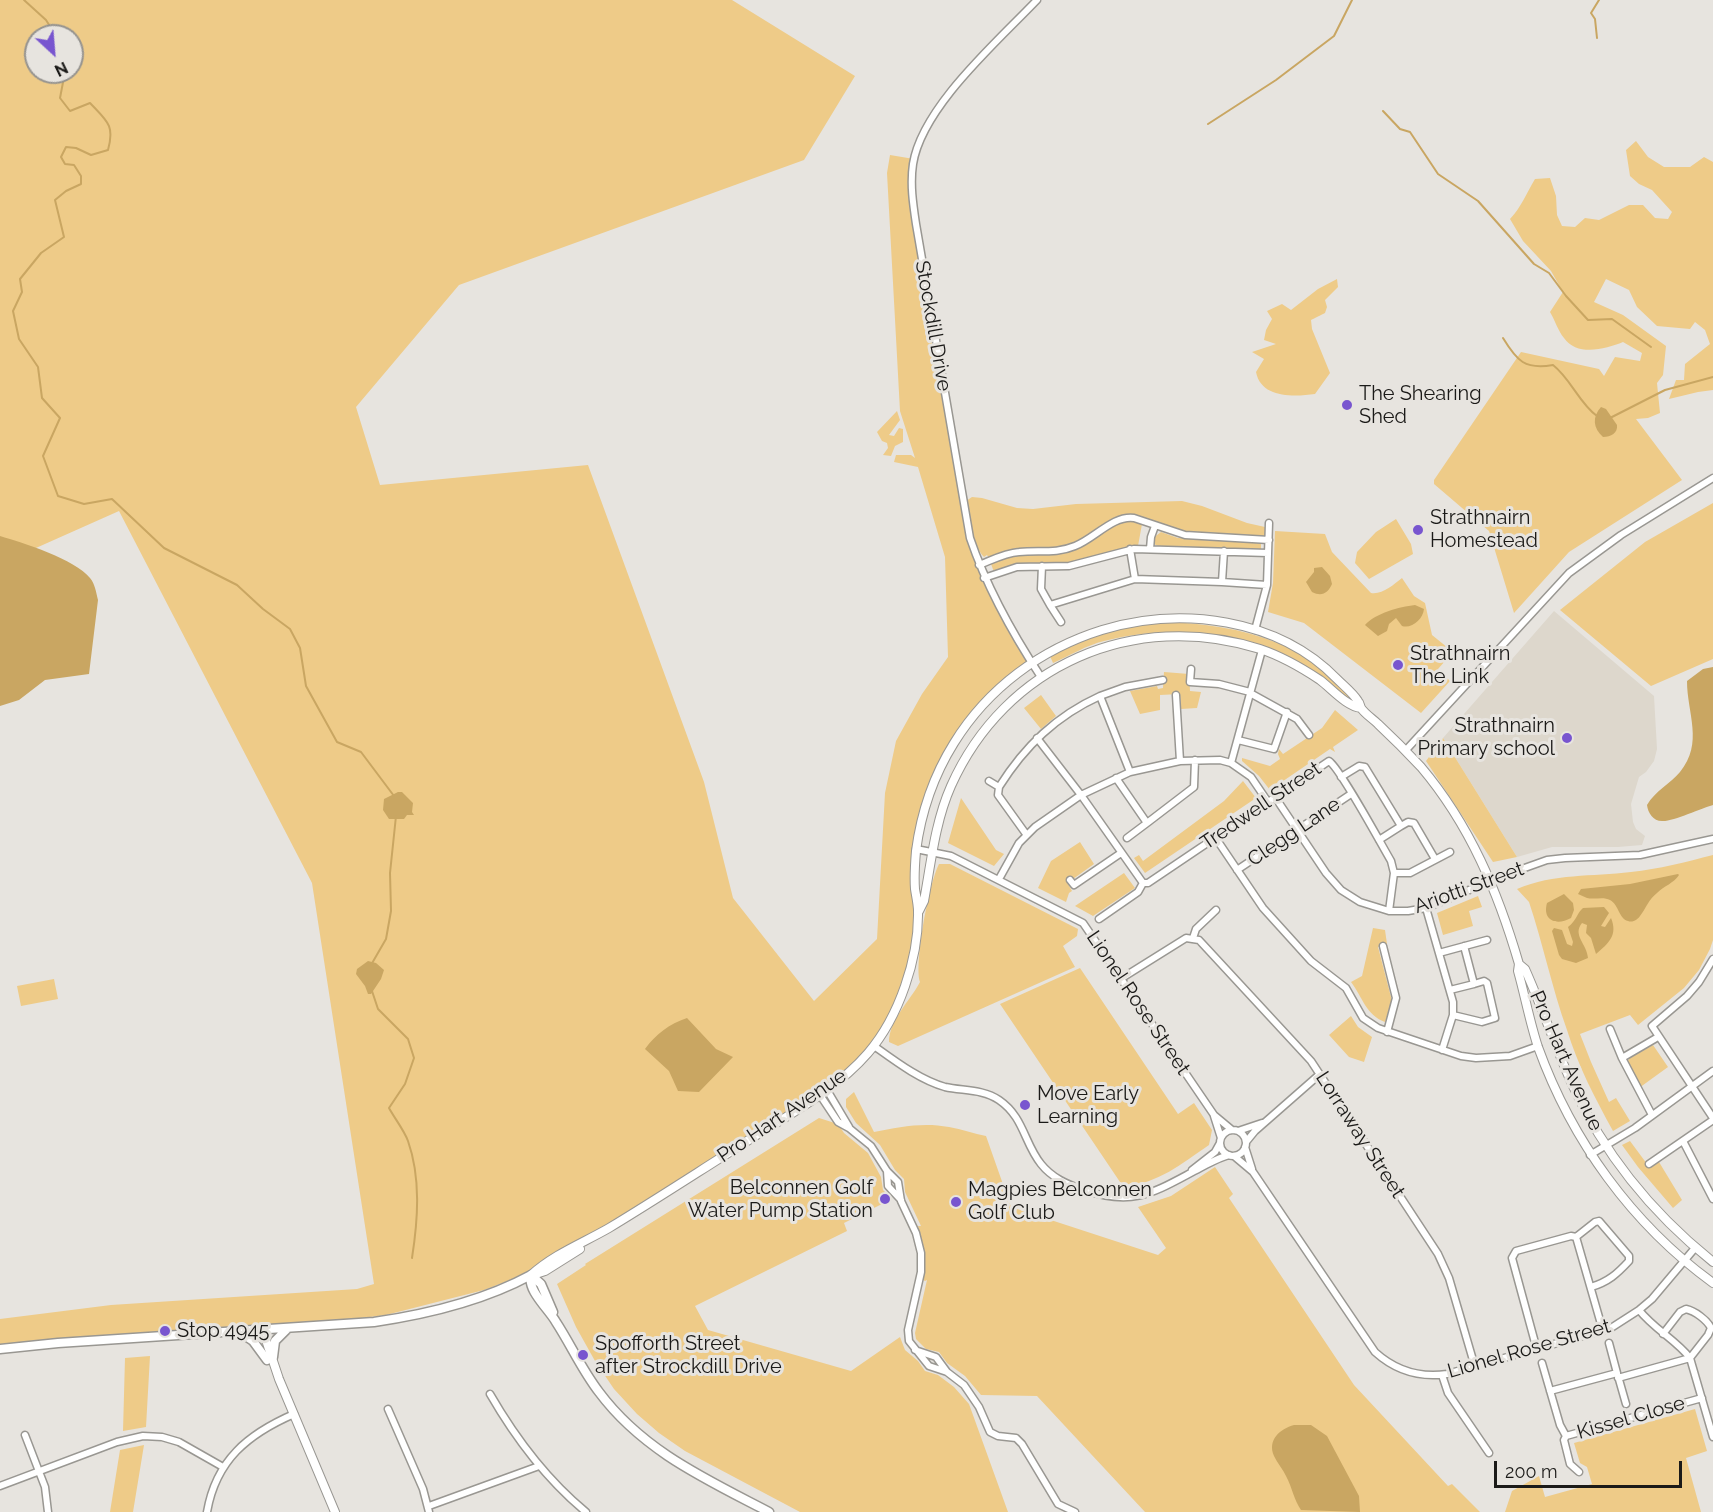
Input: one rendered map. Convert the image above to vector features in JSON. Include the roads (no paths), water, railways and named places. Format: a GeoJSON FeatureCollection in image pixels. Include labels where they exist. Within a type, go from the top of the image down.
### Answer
{"type":"FeatureCollection","features":[{"type":"Feature","properties":{"kind":"main road"},"geometry":{"type":"LineString","coordinates":[[0,1349],[375,1322],[418,1315],[497,1291],[531,1275],[539,1281],[544,1290],[556,1321],[585,1373],[629,1427],[686,1469],[770,1512]]}},
{"type":"Feature","properties":{"kind":"main road"},"geometry":{"type":"LineString","coordinates":[[238,1331],[253,1341],[270,1358],[275,1341],[288,1328]]}},
{"type":"Feature","properties":{"kind":"street","name":"Stockdill Drive"},"geometry":{"type":"LineString","coordinates":[[1037,0],[941,104],[923,133],[913,164],[912,199],[970,538],[984,579],[1041,677]]}},
{"type":"Feature","properties":{"kind":"street"},"geometry":{"type":"LineString","coordinates":[[1406,750],[1569,573],[1621,535],[1713,478]]}},
{"type":"Feature","properties":{"kind":"street"},"geometry":{"type":"LineString","coordinates":[[979,565],[1018,552],[1048,552],[1070,548],[1125,518],[1134,518],[1194,536],[1269,540]]}},
{"type":"Feature","properties":{"kind":"street"},"geometry":{"type":"LineString","coordinates":[[1255,630],[1267,585],[1269,523]]}},
{"type":"Feature","properties":{"kind":"street"},"geometry":{"type":"LineString","coordinates":[[1150,549],[1155,526]]}},
{"type":"Feature","properties":{"kind":"street"},"geometry":{"type":"LineString","coordinates":[[984,579],[1017,567],[1078,564],[1130,549],[1268,553]]}},
{"type":"Feature","properties":{"kind":"street"},"geometry":{"type":"LineString","coordinates":[[1130,549],[1135,579]]}},
{"type":"Feature","properties":{"kind":"street"},"geometry":{"type":"LineString","coordinates":[[1222,582],[1224,551]]}},
{"type":"Feature","properties":{"kind":"street"},"geometry":{"type":"LineString","coordinates":[[1042,566],[1041,589],[1061,622]]}},
{"type":"Feature","properties":{"kind":"street"},"geometry":{"type":"LineString","coordinates":[[1050,606],[1135,579],[1267,585]]}},
{"type":"Feature","properties":{"kind":"street","name":"Pro Hart Avenue"},"geometry":{"type":"LineString","coordinates":[[531,1275],[555,1257],[593,1237],[823,1092],[855,1067],[874,1046],[893,1015],[905,987],[913,959],[918,911],[916,849],[930,794],[954,743],[970,720],[989,698],[1032,663],[1087,634],[1114,626],[1142,621],[1199,619],[1228,623],[1286,641],[1314,658],[1357,699],[1361,708]]}},
{"type":"Feature","properties":{"kind":"street","name":"Pro Hart Avenue"},"geometry":{"type":"LineString","coordinates":[[918,911],[924,901],[945,800],[961,764],[991,720],[1041,677],[1092,651],[1120,642],[1177,635],[1234,642],[1262,650],[1303,669],[1353,705],[1361,708],[1406,750],[1448,803],[1469,836],[1491,880],[1506,919],[1519,964],[1518,972],[1538,1046],[1556,1091],[1590,1155],[1634,1211],[1684,1261],[1713,1283]]}},
{"type":"Feature","properties":{"kind":"street"},"geometry":{"type":"LineString","coordinates":[[1232,763],[1262,650]]}},
{"type":"Feature","properties":{"kind":"street"},"geometry":{"type":"LineString","coordinates":[[1189,668],[1190,682],[1219,684],[1250,693],[1297,719],[1309,735]]}},
{"type":"Feature","properties":{"kind":"street"},"geometry":{"type":"LineString","coordinates":[[1026,834],[999,795],[999,787],[1037,738],[1064,716],[1100,696],[1125,687],[1163,680]]}},
{"type":"Feature","properties":{"kind":"street"},"geometry":{"type":"LineString","coordinates":[[1176,695],[1180,761]]}},
{"type":"Feature","properties":{"kind":"street"},"geometry":{"type":"LineString","coordinates":[[1100,696],[1130,772]]}},
{"type":"Feature","properties":{"kind":"street"},"geometry":{"type":"LineString","coordinates":[[1238,740],[1274,749],[1287,712]]}},
{"type":"Feature","properties":{"kind":"street"},"geometry":{"type":"LineString","coordinates":[[1037,738],[1081,795],[1143,883]]}},
{"type":"Feature","properties":{"kind":"street"},"geometry":{"type":"LineString","coordinates":[[1126,838],[1194,788],[1195,760]]}},
{"type":"Feature","properties":{"kind":"street"},"geometry":{"type":"LineString","coordinates":[[999,879],[1026,834],[1081,795],[1130,772],[1180,761],[1220,760],[1232,763],[1251,777],[1268,802]]}},
{"type":"Feature","properties":{"kind":"street","name":"Tredwell Street"},"geometry":{"type":"LineString","coordinates":[[1099,919],[1138,892],[1143,883],[1148,883],[1329,761],[1379,840],[1391,861],[1394,873]]}},
{"type":"Feature","properties":{"kind":"street"},"geometry":{"type":"LineString","coordinates":[[1341,777],[1359,766],[1365,767],[1401,826]]}},
{"type":"Feature","properties":{"kind":"street"},"geometry":{"type":"LineString","coordinates":[[1116,778],[1147,823]]}},
{"type":"Feature","properties":{"kind":"street"},"geometry":{"type":"LineString","coordinates":[[989,781],[999,787]]}},
{"type":"Feature","properties":{"kind":"street","name":"Clegg Lane"},"geometry":{"type":"LineString","coordinates":[[1237,870],[1351,794]]}},
{"type":"Feature","properties":{"kind":"street","name":"Ariotti Street"},"geometry":{"type":"LineString","coordinates":[[1275,797],[1341,890],[1360,902],[1389,911],[1426,908],[1491,880],[1547,860],[1640,855],[1713,839]]}},
{"type":"Feature","properties":{"kind":"street"},"geometry":{"type":"LineString","coordinates":[[1379,840],[1408,822],[1414,823],[1436,859]]}},
{"type":"Feature","properties":{"kind":"street"},"geometry":{"type":"LineString","coordinates":[[1215,837],[1263,908],[1311,961],[1346,988],[1364,1018],[1378,1028],[1468,1058],[1510,1056],[1538,1046]]}},
{"type":"Feature","properties":{"kind":"street","name":"Lionel Rose Street"},"geometry":{"type":"LineString","coordinates":[[916,849],[951,856],[1083,923],[1214,1115],[1221,1140]]}},
{"type":"Feature","properties":{"kind":"street"},"geometry":{"type":"LineString","coordinates":[[1389,911],[1394,873],[1410,873],[1435,862],[1436,859],[1450,852]]}},
{"type":"Feature","properties":{"kind":"street"},"geometry":{"type":"LineString","coordinates":[[1070,880],[1074,885],[1121,853]]}},
{"type":"Feature","properties":{"kind":"street"},"geometry":{"type":"LineString","coordinates":[[1426,908],[1453,1002],[1453,1015],[1442,1050]]}},
{"type":"Feature","properties":{"kind":"street"},"geometry":{"type":"LineString","coordinates":[[1122,978],[1186,938],[1193,938],[1195,930],[1216,910]]}},
{"type":"Feature","properties":{"kind":"street","name":"Lorraway Street"},"geometry":{"type":"LineString","coordinates":[[1193,938],[1204,944],[1311,1061],[1320,1074],[1444,1266],[1475,1367]]}},
{"type":"Feature","properties":{"kind":"street"},"geometry":{"type":"LineString","coordinates":[[1439,953],[1486,940]]}},
{"type":"Feature","properties":{"kind":"street"},"geometry":{"type":"LineString","coordinates":[[1383,946],[1396,998],[1388,1032]]}},
{"type":"Feature","properties":{"kind":"street"},"geometry":{"type":"LineString","coordinates":[[1464,946],[1474,984]]}},
{"type":"Feature","properties":{"kind":"street"},"geometry":{"type":"LineString","coordinates":[[1649,1164],[1713,1119],[1652,1026],[1687,996],[1713,959]]}},
{"type":"Feature","properties":{"kind":"street","name":"Pro Hart Avenue"},"geometry":{"type":"LineString","coordinates":[[1519,964],[1525,969],[1542,1007],[1576,1092],[1606,1146],[1646,1200],[1695,1248],[1713,1262]]}},
{"type":"Feature","properties":{"kind":"street"},"geometry":{"type":"LineString","coordinates":[[1450,990],[1487,982],[1495,1018],[1482,1022],[1453,1015]]}},
{"type":"Feature","properties":{"kind":"street"},"geometry":{"type":"LineString","coordinates":[[1610,1029],[1622,1058],[1652,1115]]}},
{"type":"Feature","properties":{"kind":"street"},"geometry":{"type":"LineString","coordinates":[[1622,1058],[1658,1037]]}},
{"type":"Feature","properties":{"kind":"street"},"geometry":{"type":"LineString","coordinates":[[874,1046],[904,1066],[938,1084],[979,1092],[998,1099],[1019,1121],[1042,1166],[1057,1179],[1103,1196],[1130,1198],[1156,1192],[1214,1160],[1241,1153],[1245,1144],[1265,1122],[1320,1074]]}},
{"type":"Feature","properties":{"kind":"street"},"geometry":{"type":"LineString","coordinates":[[1590,1155],[1652,1115],[1713,1071]]}},
{"type":"Feature","properties":{"kind":"street"},"geometry":{"type":"LineString","coordinates":[[823,1092],[849,1128],[871,1146],[886,1171],[888,1186],[901,1201],[916,1233],[921,1253],[919,1285],[908,1335],[909,1341],[929,1366],[947,1372]]}},
{"type":"Feature","properties":{"kind":"street","name":"Lionel Rose Street"},"geometry":{"type":"LineString","coordinates":[[1214,1115],[1235,1131]]}},
{"type":"Feature","properties":{"kind":"street"},"geometry":{"type":"LineString","coordinates":[[1189,1173],[1215,1152],[1226,1133],[1265,1122]]}},
{"type":"Feature","properties":{"kind":"street"},"geometry":{"type":"LineString","coordinates":[[1235,1131],[1243,1135],[1245,1144]]}},
{"type":"Feature","properties":{"kind":"street"},"geometry":{"type":"LineString","coordinates":[[1221,1140],[1224,1151],[1231,1155]]}},
{"type":"Feature","properties":{"kind":"street"},"geometry":{"type":"LineString","coordinates":[[1683,1141],[1713,1199]]}},
{"type":"Feature","properties":{"kind":"street","name":"Lionel Rose Street"},"geometry":{"type":"LineString","coordinates":[[1245,1144],[1253,1172]]}},
{"type":"Feature","properties":{"kind":"street","name":"Lionel Rose Street"},"geometry":{"type":"LineString","coordinates":[[1231,1155],[1253,1172],[1375,1352],[1393,1366],[1411,1374],[1442,1375],[1603,1331],[1626,1320],[1652,1299],[1695,1248]]}},
{"type":"Feature","properties":{"kind":"street"},"geometry":{"type":"LineString","coordinates":[[1537,1350],[1512,1255],[1516,1251],[1571,1236],[1576,1237],[1599,1221],[1629,1256],[1629,1261],[1614,1277],[1591,1287]]}},
{"type":"Feature","properties":{"kind":"street"},"geometry":{"type":"LineString","coordinates":[[1576,1237],[1603,1331]]}},
{"type":"Feature","properties":{"kind":"street"},"geometry":{"type":"LineString","coordinates":[[1550,1391],[1690,1358],[1711,1337],[1711,1328],[1691,1310],[1686,1309],[1680,1312],[1663,1334]]}},
{"type":"Feature","properties":{"kind":"street"},"geometry":{"type":"LineString","coordinates":[[1639,1310],[1650,1323],[1682,1348],[1690,1358],[1713,1437]]}},
{"type":"Feature","properties":{"kind":"street"},"geometry":{"type":"LineString","coordinates":[[258,1330],[265,1337],[270,1358],[335,1512]]}},
{"type":"Feature","properties":{"kind":"street"},"geometry":{"type":"LineString","coordinates":[[1608,1343],[1626,1404]]}},
{"type":"Feature","properties":{"kind":"street"},"geometry":{"type":"LineString","coordinates":[[915,1350],[936,1357],[947,1372],[964,1385],[972,1395],[990,1432],[998,1436],[1016,1438],[1022,1444],[1058,1504],[1074,1512]]}},
{"type":"Feature","properties":{"kind":"street"},"geometry":{"type":"LineString","coordinates":[[1542,1363],[1560,1425],[1566,1436]]}},
{"type":"Feature","properties":{"kind":"street"},"geometry":{"type":"LineString","coordinates":[[1442,1375],[1448,1393],[1488,1452]]}},
{"type":"Feature","properties":{"kind":"street"},"geometry":{"type":"LineString","coordinates":[[490,1394],[515,1435],[539,1466],[586,1512]]}},
{"type":"Feature","properties":{"kind":"street","name":"Kissel Close"},"geometry":{"type":"LineString","coordinates":[[1579,1472],[1570,1464],[1564,1440],[1566,1436],[1702,1398]]}},
{"type":"Feature","properties":{"kind":"street"},"geometry":{"type":"LineString","coordinates":[[388,1409],[429,1509],[539,1466]]}},
{"type":"Feature","properties":{"kind":"street"},"geometry":{"type":"LineString","coordinates":[[207,1512],[215,1483],[235,1452],[261,1430],[294,1414]]}},
{"type":"Feature","properties":{"kind":"street"},"geometry":{"type":"LineString","coordinates":[[26,1435],[47,1495],[48,1512]]}},
{"type":"Feature","properties":{"kind":"street"},"geometry":{"type":"LineString","coordinates":[[0,1486],[117,1442],[143,1436],[162,1437],[179,1442],[224,1467]]}},
{"type":"Feature","properties":{"kind":"waterway"},"geometry":{"type":"LineString","coordinates":[[24,0],[48,24]]}},
{"type":"Feature","properties":{"kind":"waterway"},"geometry":{"type":"LineString","coordinates":[[1208,124],[1276,80],[1334,36],[1352,0]]}},
{"type":"Feature","properties":{"kind":"waterway"},"geometry":{"type":"LineString","coordinates":[[1597,38],[1595,19],[1591,13],[1599,0]]}},
{"type":"Feature","properties":{"kind":"waterway"},"geometry":{"type":"LineString","coordinates":[[63,84],[60,98],[70,111],[90,103],[108,124],[111,135],[108,150],[91,155],[76,148],[66,147],[61,157],[65,164],[74,165],[81,176],[81,184],[66,191],[55,200],[64,237],[41,253],[20,279],[22,292],[13,311],[19,339],[38,367],[42,398],[60,418],[43,456],[58,496],[84,504],[112,499],[164,548],[237,585],[263,609],[290,629],[300,648],[306,686],[337,742],[361,752],[394,796]]}},
{"type":"Feature","properties":{"kind":"waterway"},"geometry":{"type":"LineString","coordinates":[[1383,111],[1400,129],[1410,132],[1438,174],[1478,201],[1534,264],[1549,273],[1588,320],[1612,319],[1651,347]]}},
{"type":"Feature","properties":{"kind":"waterway"},"geometry":{"type":"LineString","coordinates":[[1503,338],[1513,353],[1523,362],[1535,366],[1553,365],[1565,377],[1585,405],[1597,416]]}},
{"type":"Feature","properties":{"kind":"waterway"},"geometry":{"type":"LineString","coordinates":[[1610,418],[1665,390],[1713,377]]}},
{"type":"Feature","properties":{"kind":"waterway"},"geometry":{"type":"LineString","coordinates":[[371,965],[386,939],[391,911],[390,873],[396,816]]}},
{"type":"Feature","properties":{"kind":"waterway"},"geometry":{"type":"LineString","coordinates":[[372,991],[378,1009],[408,1039],[414,1058],[405,1084],[389,1108],[406,1137],[415,1170],[417,1214],[412,1258]]}},
{"type":"Feature","properties":{"kind":"place","name":"The Shearing Shed"},"geometry":{"type":"Point","coordinates":[1347,405]}},
{"type":"Feature","properties":{"kind":"place","name":"Strathnairn Homestead"},"geometry":{"type":"Point","coordinates":[1418,530]}},
{"type":"Feature","properties":{"kind":"place","name":"Strathnairn The Link"},"geometry":{"type":"Point","coordinates":[1398,665]}},
{"type":"Feature","properties":{"kind":"place","name":"Strathnairn Primary school"},"geometry":{"type":"Point","coordinates":[1567,738]}},
{"type":"Feature","properties":{"kind":"place","name":"Move Early Learning"},"geometry":{"type":"Point","coordinates":[1025,1105]}},
{"type":"Feature","properties":{"kind":"place","name":"Belconnen Golf Water Pump Station"},"geometry":{"type":"Point","coordinates":[885,1199]}},
{"type":"Feature","properties":{"kind":"place","name":"Magpies Belconnen Golf Club"},"geometry":{"type":"Point","coordinates":[956,1202]}},
{"type":"Feature","properties":{"kind":"place","name":"Stop 4945"},"geometry":{"type":"Point","coordinates":[165,1331]}},
{"type":"Feature","properties":{"kind":"place","name":"Spofforth Street after Strockdill Drive"},"geometry":{"type":"Point","coordinates":[583,1355]}}]}
